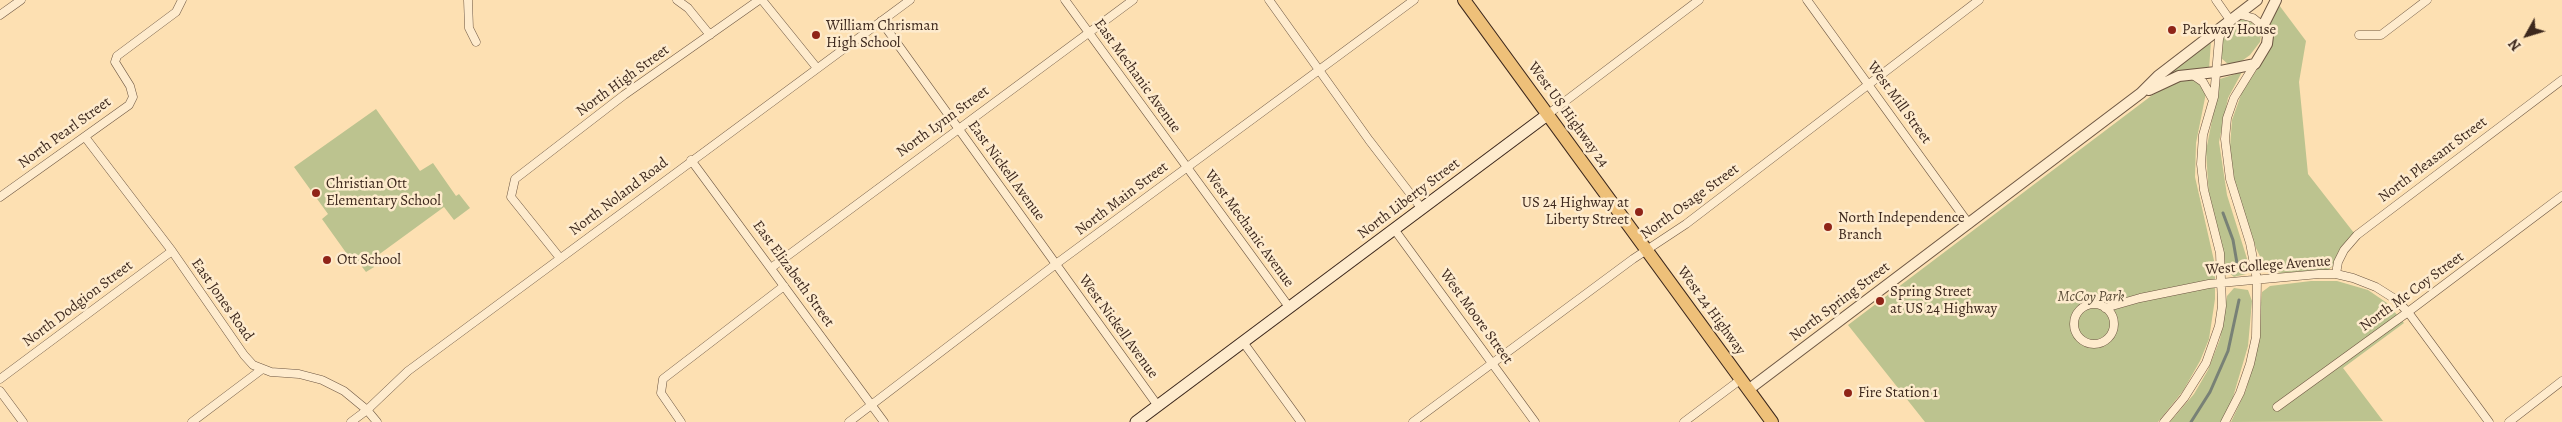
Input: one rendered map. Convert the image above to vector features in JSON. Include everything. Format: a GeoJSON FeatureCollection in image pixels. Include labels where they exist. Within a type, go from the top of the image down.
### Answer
{"type":"FeatureCollection","features":[{"type":"Feature","properties":{"kind":"main road","name":"West US Highway 24"},"geometry":{"type":"LineString","coordinates":[[1464,0],[1646,250]]}},
{"type":"Feature","properties":{"kind":"main road","name":"North Liberty Street"},"geometry":{"type":"LineString","coordinates":[[1136,422],[1547,115]]}},
{"type":"Feature","properties":{"kind":"main road","name":"West 24 Highway"},"geometry":{"type":"LineString","coordinates":[[1646,250],[1772,422]]}},
{"type":"Feature","properties":{"kind":"street"},"geometry":{"type":"LineString","coordinates":[[0,15],[21,0]]}},
{"type":"Feature","properties":{"kind":"street","name":"North Pearl Street"},"geometry":{"type":"LineString","coordinates":[[0,197],[129,105],[133,97],[130,86],[115,62],[117,56],[176,12],[182,0]]}},
{"type":"Feature","properties":{"kind":"street"},"geometry":{"type":"LineString","coordinates":[[468,0],[469,28],[476,42]]}},
{"type":"Feature","properties":{"kind":"street"},"geometry":{"type":"LineString","coordinates":[[677,0],[688,8],[710,35]]}},
{"type":"Feature","properties":{"kind":"street"},"geometry":{"type":"LineString","coordinates":[[760,0],[817,68]]}},
{"type":"Feature","properties":{"kind":"street","name":"North High Street"},"geometry":{"type":"LineString","coordinates":[[560,258],[511,196],[515,178],[624,95],[760,0]]}},
{"type":"Feature","properties":{"kind":"street","name":"North Noland Road"},"geometry":{"type":"LineString","coordinates":[[351,422],[367,410],[408,371],[910,0]]}},
{"type":"Feature","properties":{"kind":"street","name":"East Mechanic Avenue"},"geometry":{"type":"LineString","coordinates":[[1065,0],[1187,168]]}},
{"type":"Feature","properties":{"kind":"street","name":"North Lynn Street"},"geometry":{"type":"LineString","coordinates":[[771,268],[1133,0]]}},
{"type":"Feature","properties":{"kind":"street"},"geometry":{"type":"LineString","coordinates":[[1268,0],[1368,140],[1422,209]]}},
{"type":"Feature","properties":{"kind":"street","name":"North Main Street"},"geometry":{"type":"LineString","coordinates":[[849,422],[1056,264],[1414,0]]}},
{"type":"Feature","properties":{"kind":"street","name":"North Liberty Street"},"geometry":{"type":"LineString","coordinates":[[1547,115],[1699,0]]}},
{"type":"Feature","properties":{"kind":"street","name":"West Mill Street"},"geometry":{"type":"LineString","coordinates":[[1807,0],[1969,224]]}},
{"type":"Feature","properties":{"kind":"street","name":"North Osage Street"},"geometry":{"type":"LineString","coordinates":[[1413,422],[1646,250],[1686,224],[1979,0]]}},
{"type":"Feature","properties":{"kind":"street"},"geometry":{"type":"LineString","coordinates":[[2216,0],[2230,20]]}},
{"type":"Feature","properties":{"kind":"street","name":"North Spring Street"},"geometry":{"type":"LineString","coordinates":[[1748,390],[2141,93],[2158,76],[2257,0]]}},
{"type":"Feature","properties":{"kind":"street"},"geometry":{"type":"LineString","coordinates":[[2263,26],[2276,0]]}},
{"type":"Feature","properties":{"kind":"street"},"geometry":{"type":"LineString","coordinates":[[2359,35],[2381,35],[2427,0]]}},
{"type":"Feature","properties":{"kind":"street"},"geometry":{"type":"LineString","coordinates":[[2225,422],[2240,394],[2250,364],[2258,310],[2257,280],[2250,242],[2230,179],[2225,139],[2227,118],[2234,98],[2267,44],[2268,36],[2263,26],[2254,18],[2230,20]]}},
{"type":"Feature","properties":{"kind":"street"},"geometry":{"type":"LineString","coordinates":[[2164,422],[2184,398],[2206,363],[2218,326],[2223,283],[2220,253],[2204,190],[2201,164],[2203,135],[2213,100],[2219,38],[2230,20]]}},
{"type":"Feature","properties":{"kind":"street","name":"East Nickell Avenue"},"geometry":{"type":"LineString","coordinates":[[881,21],[1056,264]]}},
{"type":"Feature","properties":{"kind":"street","name":"North Spring Street"},"geometry":{"type":"LineString","coordinates":[[2141,93],[2179,76],[2216,72],[2255,64]]}},
{"type":"Feature","properties":{"kind":"street"},"geometry":{"type":"LineString","coordinates":[[2191,75],[2203,82],[2213,100]]}},
{"type":"Feature","properties":{"kind":"street","name":"North Pleasant Street"},"geometry":{"type":"LineString","coordinates":[[2336,274],[2338,262],[2344,250],[2356,235],[2562,80]]}},
{"type":"Feature","properties":{"kind":"street","name":"East Jones Road"},"geometry":{"type":"LineString","coordinates":[[85,137],[172,251],[244,355],[261,370]]}},
{"type":"Feature","properties":{"kind":"street","name":"East Elizabeth Street"},"geometry":{"type":"LineString","coordinates":[[691,160],[884,422]]}},
{"type":"Feature","properties":{"kind":"street","name":"West Mechanic Avenue"},"geometry":{"type":"LineString","coordinates":[[1187,168],[1289,308]]}},
{"type":"Feature","properties":{"kind":"street","name":"North Mc Coy Street"},"geometry":{"type":"LineString","coordinates":[[2277,407],[2408,312],[2562,196]]}},
{"type":"Feature","properties":{"kind":"street","name":"West Moore Street"},"geometry":{"type":"LineString","coordinates":[[1394,229],[1535,422]]}},
{"type":"Feature","properties":{"kind":"street","name":"North Dodgion Street"},"geometry":{"type":"LineString","coordinates":[[0,379],[172,251]]}},
{"type":"Feature","properties":{"kind":"street","name":"West Nickell Avenue"},"geometry":{"type":"LineString","coordinates":[[1056,264],[1158,406]]}},
{"type":"Feature","properties":{"kind":"street","name":"West College Avenue"},"geometry":{"type":"LineString","coordinates":[[2105,308],[2140,298],[2223,283],[2336,274],[2366,282],[2395,299],[2408,312],[2489,422]]}},
{"type":"Feature","properties":{"kind":"street"},"geometry":{"type":"LineString","coordinates":[[682,422],[660,393],[663,380],[784,286]]}},
{"type":"Feature","properties":{"kind":"street"},"geometry":{"type":"LineString","coordinates":[[2093,305],[2105,308],[2113,318],[2114,325],[2109,337],[2098,344],[2080,339],[2074,328],[2076,315],[2086,306],[2093,305]]}},
{"type":"Feature","properties":{"kind":"street"},"geometry":{"type":"LineString","coordinates":[[1243,342],[1301,422]]}},
{"type":"Feature","properties":{"kind":"street"},"geometry":{"type":"LineString","coordinates":[[192,422],[261,370],[299,374],[322,380],[344,392],[367,410],[377,422]]}},
{"type":"Feature","properties":{"kind":"street"},"geometry":{"type":"LineString","coordinates":[[1684,422],[1740,380]]}},
{"type":"Feature","properties":{"kind":"street"},"geometry":{"type":"LineString","coordinates":[[2509,422],[2562,381]]}},
{"type":"Feature","properties":{"kind":"street"},"geometry":{"type":"LineString","coordinates":[[0,391],[23,422]]}},
{"type":"Feature","properties":{"kind":"green space"},"geometry":{"type":"Polygon","coordinates":[[[2279,5],[2306,41],[2299,82],[2308,174],[2354,233],[2341,247],[2333,266],[2328,270],[2280,273],[2264,265],[2256,248],[2233,179],[2230,147],[2232,120],[2242,92],[2269,51],[2272,41],[2270,22],[2279,5]]]}},
{"type":"Feature","properties":{"kind":"green space"},"geometry":{"type":"Polygon","coordinates":[[[2248,20],[2258,28],[2261,35],[2260,42],[2250,55],[2239,63],[2229,65],[2220,57],[2222,40],[2234,23],[2248,20]]]}},
{"type":"Feature","properties":{"kind":"green space"},"geometry":{"type":"Polygon","coordinates":[[[2211,41],[2209,70],[2165,76],[2211,41]]]}},
{"type":"Feature","properties":{"kind":"green space"},"geometry":{"type":"Polygon","coordinates":[[[2242,72],[2228,98],[2219,142],[2227,195],[2249,265],[2246,274],[2234,277],[2226,270],[2209,197],[2206,151],[2220,79],[2242,72]]]}},
{"type":"Feature","properties":{"kind":"green space","name":"McCoy Park"},"geometry":{"type":"Polygon","coordinates":[[[2180,80],[2195,80],[2200,83],[2206,93],[2196,143],[2195,177],[2215,265],[2215,299],[2209,339],[2200,361],[2183,391],[2158,422],[1925,422],[1848,325],[2159,90],[2180,80]]]}},
{"type":"Feature","properties":{"kind":"green space"},"geometry":{"type":"Polygon","coordinates":[[[376,109],[420,171],[433,163],[456,196],[459,194],[470,208],[454,220],[444,207],[370,261],[374,267],[366,272],[356,259],[352,261],[322,219],[328,214],[294,167],[376,109]]]}},
{"type":"Feature","properties":{"kind":"green space"},"geometry":{"type":"Polygon","coordinates":[[[2311,281],[2337,281],[2368,290],[2387,303],[2404,323],[2343,368],[2383,421],[2231,422],[2246,390],[2256,355],[2262,292],[2270,286],[2311,281]]]}},
{"type":"Feature","properties":{"kind":"green space"},"geometry":{"type":"Polygon","coordinates":[[[2234,288],[2248,290],[2252,301],[2248,346],[2231,404],[2221,422],[2170,422],[2194,394],[2208,370],[2220,339],[2227,296],[2234,288]]]}},
{"type":"Feature","properties":{"kind":"waterway"},"geometry":{"type":"LineString","coordinates":[[2223,213],[2233,240],[2238,269]]}},
{"type":"Feature","properties":{"kind":"waterway"},"geometry":{"type":"LineString","coordinates":[[2191,422],[2210,392],[2228,351],[2239,300]]}},
{"type":"Feature","properties":{"kind":"place","name":"Parkway House"},"geometry":{"type":"Point","coordinates":[2172,30]}},
{"type":"Feature","properties":{"kind":"place","name":"William Chrisman High School"},"geometry":{"type":"Point","coordinates":[816,35]}},
{"type":"Feature","properties":{"kind":"place","name":"Christian Ott Elementary School"},"geometry":{"type":"Point","coordinates":[316,193]}},
{"type":"Feature","properties":{"kind":"place","name":"US 24 Highway at Liberty Street"},"geometry":{"type":"Point","coordinates":[1639,212]}},
{"type":"Feature","properties":{"kind":"place","name":"North Independence Branch"},"geometry":{"type":"Point","coordinates":[1828,227]}},
{"type":"Feature","properties":{"kind":"place","name":"Ott School"},"geometry":{"type":"Point","coordinates":[327,260]}},
{"type":"Feature","properties":{"kind":"place","name":"Spring Street at US 24 Highway"},"geometry":{"type":"Point","coordinates":[1880,301]}},
{"type":"Feature","properties":{"kind":"place","name":"Fire Station 1"},"geometry":{"type":"Point","coordinates":[1848,393]}}]}
